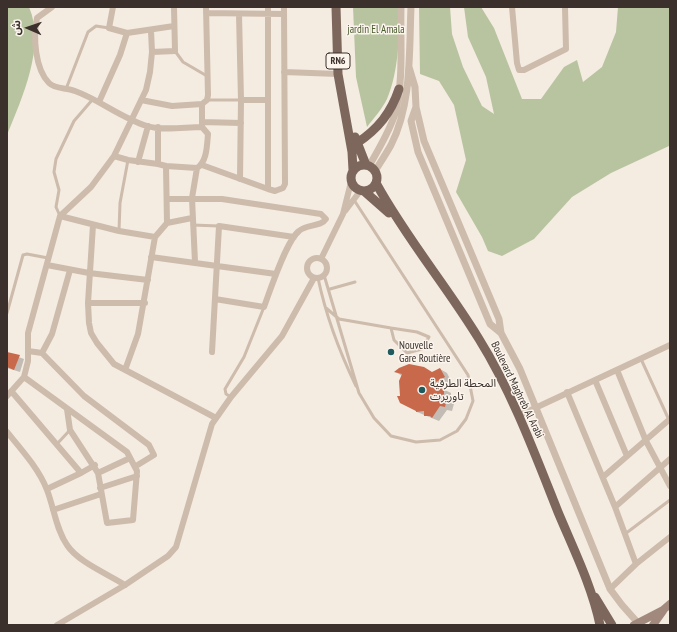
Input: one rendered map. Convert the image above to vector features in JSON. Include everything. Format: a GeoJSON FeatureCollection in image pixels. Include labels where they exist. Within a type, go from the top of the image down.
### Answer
{"type":"FeatureCollection","features":[{"type":"Feature","properties":{"kind":"main road","name":"RN6"},"geometry":{"type":"LineString","coordinates":[[336,7],[338,74],[352,152],[353,170],[351,182],[356,188],[363,190]]}},
{"type":"Feature","properties":{"kind":"main road"},"geometry":{"type":"LineString","coordinates":[[357,143],[379,125],[388,114],[400,89]]}},
{"type":"Feature","properties":{"kind":"main road","name":"RN6"},"geometry":{"type":"LineString","coordinates":[[345,114],[376,183]]}},
{"type":"Feature","properties":{"kind":"main road"},"geometry":{"type":"LineString","coordinates":[[353,170],[359,165],[370,167]]}},
{"type":"Feature","properties":{"kind":"main road"},"geometry":{"type":"LineString","coordinates":[[363,190],[373,187],[376,183]]}},
{"type":"Feature","properties":{"kind":"main road","name":"Boulevard Maghreb Al Arabi"},"geometry":{"type":"LineString","coordinates":[[376,183],[395,218],[480,341],[518,416],[589,587]]}},
{"type":"Feature","properties":{"kind":"main road","name":"Boulevard Maghreb Al Arabi"},"geometry":{"type":"LineString","coordinates":[[363,190],[395,218]]}},
{"type":"Feature","properties":{"kind":"main road","name":"RN6"},"geometry":{"type":"LineString","coordinates":[[589,587],[600,625]]}},
{"type":"Feature","properties":{"kind":"main road","name":"RN6"},"geometry":{"type":"LineString","coordinates":[[589,587],[612,625]]}},
{"type":"Feature","properties":{"kind":"main road"},"geometry":{"type":"LineString","coordinates":[[636,624],[663,610],[670,604]]}},
{"type":"Feature","properties":{"kind":"main road"},"geometry":{"type":"LineString","coordinates":[[653,625],[663,610]]}},
{"type":"Feature","properties":{"kind":"street"},"geometry":{"type":"LineString","coordinates":[[52,7],[37,18],[36,25],[38,60],[43,74],[49,83],[55,87],[75,91],[132,120],[148,126],[158,127],[241,123]]}},
{"type":"Feature","properties":{"kind":"street"},"geometry":{"type":"LineString","coordinates":[[113,7],[109,28],[127,33],[151,31],[174,26]]}},
{"type":"Feature","properties":{"kind":"street"},"geometry":{"type":"LineString","coordinates":[[152,52],[175,51],[174,7]]}},
{"type":"Feature","properties":{"kind":"street"},"geometry":{"type":"LineString","coordinates":[[268,7],[268,189]]}},
{"type":"Feature","properties":{"kind":"street"},"geometry":{"type":"LineString","coordinates":[[114,156],[138,162],[166,166],[200,167],[268,189],[279,191],[283,188],[285,184],[284,7]]}},
{"type":"Feature","properties":{"kind":"street"},"geometry":{"type":"LineString","coordinates":[[370,167],[386,137],[395,114],[400,89],[401,7]]}},
{"type":"Feature","properties":{"kind":"street"},"geometry":{"type":"LineString","coordinates":[[370,167],[392,144],[401,116],[409,67],[411,7]]}},
{"type":"Feature","properties":{"kind":"street"},"geometry":{"type":"LineString","coordinates":[[512,7],[517,63],[519,70],[524,70],[566,49],[565,7]]}},
{"type":"Feature","properties":{"kind":"street"},"geometry":{"type":"LineString","coordinates":[[141,100],[172,106],[202,104],[207,100],[206,10],[239,14],[284,14]]}},
{"type":"Feature","properties":{"kind":"street"},"geometry":{"type":"LineString","coordinates":[[239,14],[241,100],[240,179]]}},
{"type":"Feature","properties":{"kind":"street"},"geometry":{"type":"LineString","coordinates":[[81,473],[10,394],[24,377],[28,361],[28,333],[60,216],[92,187],[114,156],[132,120],[148,81],[152,52],[151,31]]}},
{"type":"Feature","properties":{"kind":"street"},"geometry":{"type":"LineString","coordinates":[[96,101],[127,33]]}},
{"type":"Feature","properties":{"kind":"street"},"geometry":{"type":"LineString","coordinates":[[409,67],[415,87],[416,107],[424,141],[498,319],[501,333],[520,369],[610,589],[636,624]]}},
{"type":"Feature","properties":{"kind":"street"},"geometry":{"type":"LineString","coordinates":[[284,72],[338,74]]}},
{"type":"Feature","properties":{"kind":"street"},"geometry":{"type":"LineString","coordinates":[[241,100],[268,100]]}},
{"type":"Feature","properties":{"kind":"street"},"geometry":{"type":"LineString","coordinates":[[195,262],[192,198],[208,134],[202,124],[202,104]]}},
{"type":"Feature","properties":{"kind":"street"},"geometry":{"type":"LineString","coordinates":[[138,162],[148,126]]}},
{"type":"Feature","properties":{"kind":"street"},"geometry":{"type":"LineString","coordinates":[[158,127],[158,164]]}},
{"type":"Feature","properties":{"kind":"street"},"geometry":{"type":"LineString","coordinates":[[125,370],[136,344],[145,303],[155,237],[167,223],[168,199],[166,166]]}},
{"type":"Feature","properties":{"kind":"street"},"geometry":{"type":"LineString","coordinates":[[321,259],[343,214],[351,182]]}},
{"type":"Feature","properties":{"kind":"street"},"geometry":{"type":"LineString","coordinates":[[343,214],[363,190]]}},
{"type":"Feature","properties":{"kind":"street"},"geometry":{"type":"LineString","coordinates":[[168,199],[192,198],[241,201],[321,214],[326,218],[324,222],[305,227],[298,231],[276,274],[264,307],[215,299]]}},
{"type":"Feature","properties":{"kind":"street"},"geometry":{"type":"LineString","coordinates":[[60,216],[119,231],[155,237]]}},
{"type":"Feature","properties":{"kind":"street"},"geometry":{"type":"LineString","coordinates":[[167,223],[192,222]]}},
{"type":"Feature","properties":{"kind":"street"},"geometry":{"type":"LineString","coordinates":[[93,225],[88,304],[91,333],[104,353],[114,364],[216,418]]}},
{"type":"Feature","properties":{"kind":"street"},"geometry":{"type":"LineString","coordinates":[[212,352],[219,226],[294,237]]}},
{"type":"Feature","properties":{"kind":"street"},"geometry":{"type":"LineString","coordinates":[[151,257],[276,274]]}},
{"type":"Feature","properties":{"kind":"street"},"geometry":{"type":"LineString","coordinates":[[57,625],[125,585],[168,556],[176,547],[181,537],[206,442],[216,418],[231,397],[282,336],[319,277],[327,268],[321,259],[315,258],[308,265],[309,274],[319,277]]}},
{"type":"Feature","properties":{"kind":"street"},"geometry":{"type":"LineString","coordinates":[[47,265],[89,273],[148,280]]}},
{"type":"Feature","properties":{"kind":"street"},"geometry":{"type":"LineString","coordinates":[[42,353],[52,334],[70,270]]}},
{"type":"Feature","properties":{"kind":"street"},"geometry":{"type":"LineString","coordinates":[[88,304],[145,303]]}},
{"type":"Feature","properties":{"kind":"street"},"geometry":{"type":"LineString","coordinates":[[518,416],[567,392],[670,346]]}},
{"type":"Feature","properties":{"kind":"street"},"geometry":{"type":"LineString","coordinates":[[28,351],[42,353],[84,396],[152,448],[154,455],[152,458],[136,466]]}},
{"type":"Feature","properties":{"kind":"street"},"geometry":{"type":"LineString","coordinates":[[617,370],[646,441],[670,486]]}},
{"type":"Feature","properties":{"kind":"street"},"geometry":{"type":"LineString","coordinates":[[24,377],[124,449],[136,466],[137,476],[133,517],[130,522],[107,523],[98,473],[95,465],[70,430],[67,409]]}},
{"type":"Feature","properties":{"kind":"street"},"geometry":{"type":"LineString","coordinates":[[595,380],[627,456]]}},
{"type":"Feature","properties":{"kind":"street"},"geometry":{"type":"LineString","coordinates":[[567,392],[603,477],[636,564]]}},
{"type":"Feature","properties":{"kind":"street"},"geometry":{"type":"LineString","coordinates":[[603,477],[670,419]]}},
{"type":"Feature","properties":{"kind":"street"},"geometry":{"type":"LineString","coordinates":[[7,432],[26,455],[47,488],[53,510],[67,545],[76,556],[125,585]]}},
{"type":"Feature","properties":{"kind":"street"},"geometry":{"type":"LineString","coordinates":[[98,473],[130,458]]}},
{"type":"Feature","properties":{"kind":"street"},"geometry":{"type":"LineString","coordinates":[[615,507],[670,459]]}},
{"type":"Feature","properties":{"kind":"street"},"geometry":{"type":"LineString","coordinates":[[47,488],[95,465]]}},
{"type":"Feature","properties":{"kind":"street"},"geometry":{"type":"LineString","coordinates":[[53,510],[137,476]]}},
{"type":"Feature","properties":{"kind":"street"},"geometry":{"type":"LineString","coordinates":[[610,589],[636,564],[670,537]]}},
{"type":"Feature","properties":{"kind":"lane"},"geometry":{"type":"LineString","coordinates":[[66,89],[88,32],[96,26],[109,28]]}},
{"type":"Feature","properties":{"kind":"lane"},"geometry":{"type":"LineString","coordinates":[[175,51],[183,62],[207,76]]}},
{"type":"Feature","properties":{"kind":"lane"},"geometry":{"type":"LineString","coordinates":[[207,100],[241,100]]}},
{"type":"Feature","properties":{"kind":"lane"},"geometry":{"type":"LineString","coordinates":[[60,216],[56,207],[59,190],[54,172],[56,159],[74,121],[96,101]]}},
{"type":"Feature","properties":{"kind":"lane"},"geometry":{"type":"LineString","coordinates":[[119,231],[120,203],[128,160]]}},
{"type":"Feature","properties":{"kind":"lane"},"geometry":{"type":"LineString","coordinates":[[319,277],[324,307],[343,359],[359,393],[374,418],[391,436],[416,442],[440,440],[457,431],[466,419],[473,401],[468,375],[354,200]]}},
{"type":"Feature","properties":{"kind":"lane"},"geometry":{"type":"LineString","coordinates":[[192,222],[219,226]]}},
{"type":"Feature","properties":{"kind":"lane"},"geometry":{"type":"LineString","coordinates":[[7,313],[23,255],[27,254],[49,258]]}},
{"type":"Feature","properties":{"kind":"lane"},"geometry":{"type":"LineString","coordinates":[[319,277],[330,289],[359,393]]}},
{"type":"Feature","properties":{"kind":"lane"},"geometry":{"type":"LineString","coordinates":[[330,289],[355,282]]}},
{"type":"Feature","properties":{"kind":"lane"},"geometry":{"type":"LineString","coordinates":[[231,397],[226,394],[225,389],[244,358],[264,307]]}},
{"type":"Feature","properties":{"kind":"lane"},"geometry":{"type":"LineString","coordinates":[[324,307],[339,319],[417,332],[429,337],[422,349],[407,352],[394,340],[391,328]]}},
{"type":"Feature","properties":{"kind":"lane"},"geometry":{"type":"LineString","coordinates":[[640,359],[670,419]]}},
{"type":"Feature","properties":{"kind":"lane"},"geometry":{"type":"LineString","coordinates":[[56,445],[70,430]]}},
{"type":"Feature","properties":{"kind":"lane"},"geometry":{"type":"LineString","coordinates":[[625,534],[670,500]]}},
{"type":"Feature","properties":{"kind":"green space"},"geometry":{"type":"Polygon","coordinates":[[[7,7],[29,7],[34,22],[35,38],[30,72],[7,135],[7,7]]]}},
{"type":"Feature","properties":{"kind":"green space","name":"jardin El Amala"},"geometry":{"type":"Polygon","coordinates":[[[353,7],[400,7],[398,54],[391,88],[385,103],[367,127],[356,77],[353,7]]]}},
{"type":"Feature","properties":{"kind":"green space"},"geometry":{"type":"Polygon","coordinates":[[[419,7],[450,7],[452,34],[463,67],[482,106],[494,114],[486,77],[468,37],[464,7],[481,7],[494,28],[522,99],[541,99],[564,67],[577,60],[583,82],[602,67],[616,32],[618,7],[670,7],[669,146],[611,173],[572,197],[534,239],[502,256],[488,251],[482,237],[456,192],[466,160],[454,105],[439,81],[420,74],[419,7]]]}},
{"type":"Feature","properties":{"kind":"building"},"geometry":{"type":"Polygon","coordinates":[[[7,352],[20,355],[14,370],[7,367],[7,352]]]}},
{"type":"Feature","properties":{"kind":"building","name":"المحطة الطرقية تاوريرت"},"geometry":{"type":"Polygon","coordinates":[[[409,364],[424,367],[432,372],[440,368],[445,377],[436,382],[438,388],[444,388],[444,395],[448,395],[445,407],[440,406],[432,418],[430,416],[424,416],[424,411],[416,412],[400,403],[397,396],[400,396],[399,381],[402,374],[394,372],[409,364]]]}},
{"type":"Feature","properties":{"kind":"place","name":"Nouvelle Gare Routière"},"geometry":{"type":"Point","coordinates":[391,352]}},
{"type":"Feature","properties":{"kind":"place","name":"المحطة الطرقية تاوريرت"},"geometry":{"type":"Point","coordinates":[422,390]}}]}
